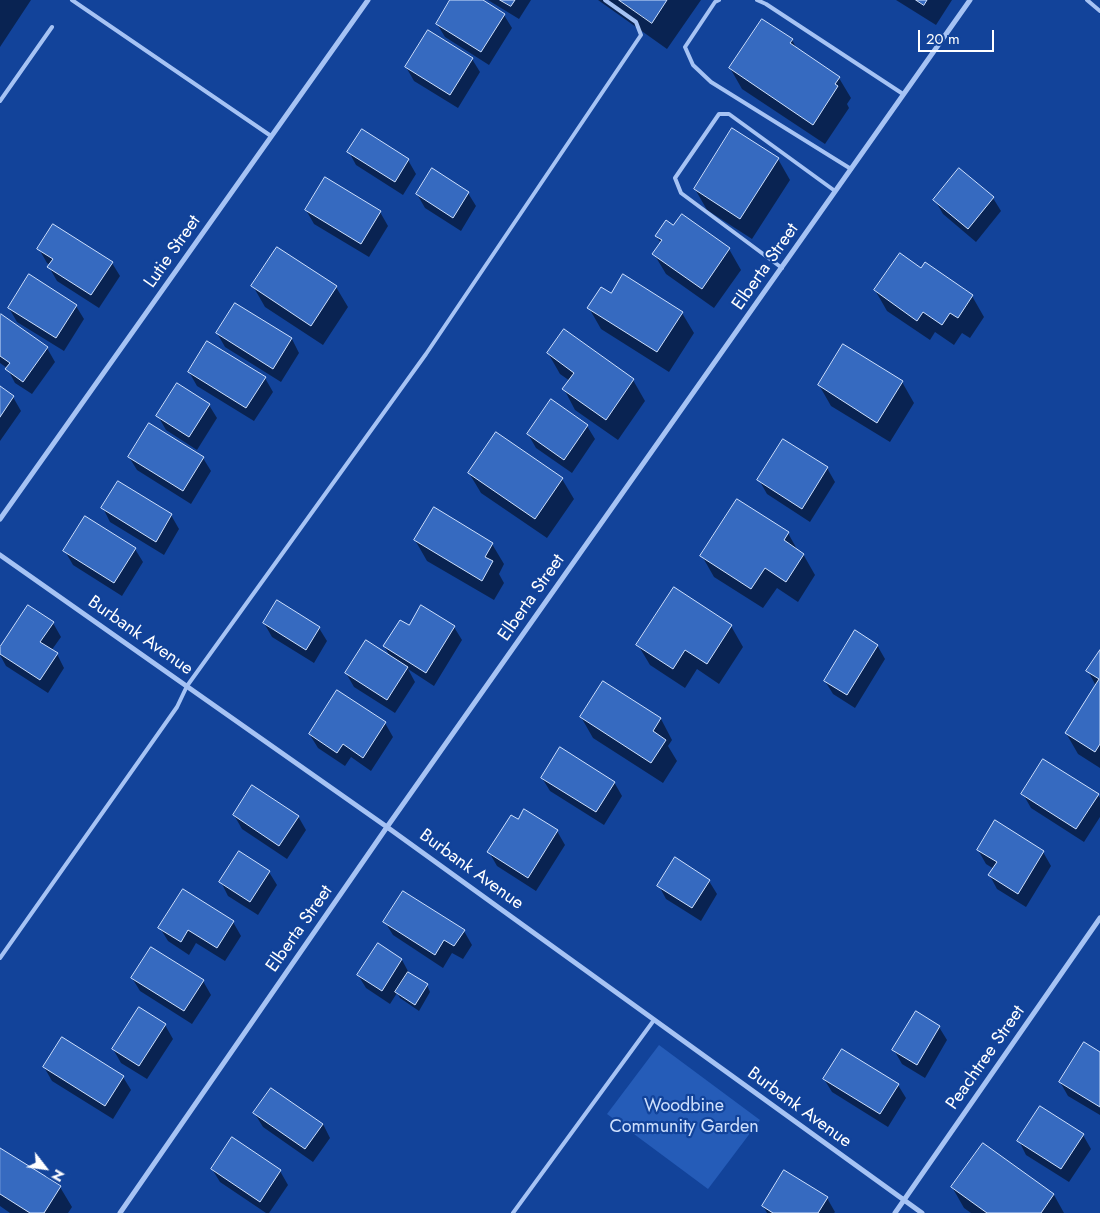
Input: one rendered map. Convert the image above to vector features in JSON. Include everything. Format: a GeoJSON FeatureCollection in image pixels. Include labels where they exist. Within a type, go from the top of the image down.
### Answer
{"type":"FeatureCollection","features":[{"type":"Feature","properties":{"kind":"street","name":"Lutie Street"},"geometry":{"type":"LineString","coordinates":[[0,519],[368,0]]}},
{"type":"Feature","properties":{"kind":"street","name":"Elberta Street"},"geometry":{"type":"LineString","coordinates":[[120,1213],[387,827],[970,0]]}},
{"type":"Feature","properties":{"kind":"street","name":"Burbank Avenue"},"geometry":{"type":"LineString","coordinates":[[0,555],[387,827],[922,1213]]}},
{"type":"Feature","properties":{"kind":"street","name":"Peachtree Street"},"geometry":{"type":"LineString","coordinates":[[895,1213],[1100,918]]}},
{"type":"Feature","properties":{"kind":"lane"},"geometry":{"type":"LineString","coordinates":[[72,0],[271,136]]}},
{"type":"Feature","properties":{"kind":"lane"},"geometry":{"type":"LineString","coordinates":[[0,958],[177,707],[187,686],[426,354],[641,35],[636,22],[605,0]]}},
{"type":"Feature","properties":{"kind":"lane"},"geometry":{"type":"LineString","coordinates":[[719,0],[684,48],[694,65],[711,82],[851,169]]}},
{"type":"Feature","properties":{"kind":"lane"},"geometry":{"type":"LineString","coordinates":[[757,0],[766,4],[903,94]]}},
{"type":"Feature","properties":{"kind":"lane"},"geometry":{"type":"LineString","coordinates":[[1087,0],[1100,11]]}},
{"type":"Feature","properties":{"kind":"lane"},"geometry":{"type":"LineString","coordinates":[[0,101],[52,28]]}},
{"type":"Feature","properties":{"kind":"lane"},"geometry":{"type":"LineString","coordinates":[[782,268],[681,193],[675,178],[719,114],[729,114],[835,191]]}},
{"type":"Feature","properties":{"kind":"lane"},"geometry":{"type":"LineString","coordinates":[[513,1213],[654,1020]]}},
{"type":"Feature","properties":{"kind":"green space","name":"Woodbine Community Garden"},"geometry":{"type":"Polygon","coordinates":[[[659,1045],[760,1120],[708,1189],[607,1114],[659,1045]]]}},
{"type":"Feature","properties":{"kind":"building"},"geometry":{"type":"Polygon","coordinates":[[[450,0],[483,0],[505,14],[481,52],[436,24],[450,0]]]}},
{"type":"Feature","properties":{"kind":"building"},"geometry":{"type":"Polygon","coordinates":[[[500,0],[515,0],[511,6],[500,0]]]}},
{"type":"Feature","properties":{"kind":"building"},"geometry":{"type":"Polygon","coordinates":[[[619,0],[667,0],[652,23],[619,0]]]}},
{"type":"Feature","properties":{"kind":"building"},"geometry":{"type":"Polygon","coordinates":[[[916,0],[927,0],[924,5],[916,0]]]}},
{"type":"Feature","properties":{"kind":"building"},"geometry":{"type":"Polygon","coordinates":[[[762,19],[793,39],[790,43],[840,77],[835,84],[838,86],[813,125],[729,68],[762,19]]]}},
{"type":"Feature","properties":{"kind":"building"},"geometry":{"type":"Polygon","coordinates":[[[428,30],[473,58],[450,95],[405,67],[428,30]]]}},
{"type":"Feature","properties":{"kind":"building"},"geometry":{"type":"Polygon","coordinates":[[[732,128],[779,158],[740,219],[694,189],[732,128]]]}},
{"type":"Feature","properties":{"kind":"building"},"geometry":{"type":"Polygon","coordinates":[[[362,129],[409,159],[395,182],[347,152],[362,129]]]}},
{"type":"Feature","properties":{"kind":"building"},"geometry":{"type":"Polygon","coordinates":[[[432,168],[469,192],[453,218],[416,194],[432,168]]]}},
{"type":"Feature","properties":{"kind":"building"},"geometry":{"type":"Polygon","coordinates":[[[959,168],[994,197],[968,229],[933,200],[959,168]]]}},
{"type":"Feature","properties":{"kind":"building"},"geometry":{"type":"Polygon","coordinates":[[[325,177],[381,211],[361,244],[305,210],[325,177]]]}},
{"type":"Feature","properties":{"kind":"building"},"geometry":{"type":"Polygon","coordinates":[[[682,214],[730,248],[702,289],[652,254],[662,240],[655,236],[666,220],[673,225],[682,214]]]}},
{"type":"Feature","properties":{"kind":"building"},"geometry":{"type":"Polygon","coordinates":[[[53,224],[113,262],[91,295],[47,267],[53,259],[37,249],[53,224]]]}},
{"type":"Feature","properties":{"kind":"building"},"geometry":{"type":"Polygon","coordinates":[[[277,247],[337,286],[311,326],[251,286],[277,247]]]}},
{"type":"Feature","properties":{"kind":"building"},"geometry":{"type":"Polygon","coordinates":[[[900,253],[921,268],[925,262],[973,295],[958,318],[950,313],[942,325],[923,312],[917,321],[874,290],[900,253]]]}},
{"type":"Feature","properties":{"kind":"building"},"geometry":{"type":"Polygon","coordinates":[[[29,274],[77,305],[56,338],[8,308],[29,274]]]}},
{"type":"Feature","properties":{"kind":"building"},"geometry":{"type":"Polygon","coordinates":[[[623,274],[683,312],[657,352],[587,308],[601,287],[611,293],[623,274]]]}},
{"type":"Feature","properties":{"kind":"building"},"geometry":{"type":"Polygon","coordinates":[[[235,303],[292,338],[273,369],[216,333],[235,303]]]}},
{"type":"Feature","properties":{"kind":"building"},"geometry":{"type":"Polygon","coordinates":[[[1,314],[48,347],[23,382],[5,369],[10,363],[0,356],[1,314]]]}},
{"type":"Feature","properties":{"kind":"building"},"geometry":{"type":"Polygon","coordinates":[[[564,329],[634,379],[606,420],[562,389],[574,373],[547,353],[564,329]]]}},
{"type":"Feature","properties":{"kind":"building"},"geometry":{"type":"Polygon","coordinates":[[[207,341],[266,377],[246,408],[188,372],[207,341]]]}},
{"type":"Feature","properties":{"kind":"building"},"geometry":{"type":"Polygon","coordinates":[[[843,344],[903,381],[877,423],[818,385],[843,344]]]}},
{"type":"Feature","properties":{"kind":"building"},"geometry":{"type":"Polygon","coordinates":[[[177,383],[210,404],[189,437],[156,416],[177,383]]]}},
{"type":"Feature","properties":{"kind":"building"},"geometry":{"type":"Polygon","coordinates":[[[0,386],[14,396],[0,417],[0,386]]]}},
{"type":"Feature","properties":{"kind":"building"},"geometry":{"type":"Polygon","coordinates":[[[551,399],[588,425],[564,460],[527,434],[551,399]]]}},
{"type":"Feature","properties":{"kind":"building"},"geometry":{"type":"Polygon","coordinates":[[[149,423],[204,457],[183,491],[128,457],[149,423]]]}},
{"type":"Feature","properties":{"kind":"building"},"geometry":{"type":"Polygon","coordinates":[[[496,432],[563,478],[535,519],[468,473],[496,432]]]}},
{"type":"Feature","properties":{"kind":"building"},"geometry":{"type":"Polygon","coordinates":[[[783,439],[828,467],[802,509],[757,480],[783,439]]]}},
{"type":"Feature","properties":{"kind":"building"},"geometry":{"type":"Polygon","coordinates":[[[118,481],[172,514],[156,542],[101,508],[118,481]]]}},
{"type":"Feature","properties":{"kind":"building"},"geometry":{"type":"Polygon","coordinates":[[[737,499],[789,532],[784,540],[804,554],[786,582],[765,568],[751,589],[700,556],[737,499]]]}},
{"type":"Feature","properties":{"kind":"building"},"geometry":{"type":"Polygon","coordinates":[[[434,507],[493,543],[485,557],[493,561],[482,581],[414,540],[434,507]]]}},
{"type":"Feature","properties":{"kind":"building"},"geometry":{"type":"Polygon","coordinates":[[[85,516],[136,548],[114,583],[63,551],[85,516]]]}},
{"type":"Feature","properties":{"kind":"building"},"geometry":{"type":"Polygon","coordinates":[[[674,587],[732,625],[707,664],[685,650],[673,669],[636,645],[674,587]]]}},
{"type":"Feature","properties":{"kind":"building"},"geometry":{"type":"Polygon","coordinates":[[[277,600],[320,627],[306,650],[263,623],[277,600]]]}},
{"type":"Feature","properties":{"kind":"building"},"geometry":{"type":"Polygon","coordinates":[[[28,605],[54,622],[40,642],[58,653],[40,680],[0,654],[0,647],[28,605]]]}},
{"type":"Feature","properties":{"kind":"building"},"geometry":{"type":"Polygon","coordinates":[[[421,605],[455,626],[426,673],[383,646],[400,620],[409,625],[421,605]]]}},
{"type":"Feature","properties":{"kind":"building"},"geometry":{"type":"Polygon","coordinates":[[[855,630],[878,645],[847,695],[824,681],[855,630]]]}},
{"type":"Feature","properties":{"kind":"building"},"geometry":{"type":"Polygon","coordinates":[[[366,640],[408,667],[387,700],[345,673],[366,640]]]}},
{"type":"Feature","properties":{"kind":"building"},"geometry":{"type":"Polygon","coordinates":[[[1100,650],[1100,744],[1095,752],[1065,733],[1099,679],[1086,671],[1100,650]]]}},
{"type":"Feature","properties":{"kind":"building"},"geometry":{"type":"Polygon","coordinates":[[[603,681],[661,718],[653,731],[666,740],[651,763],[580,717],[603,681]]]}},
{"type":"Feature","properties":{"kind":"building"},"geometry":{"type":"Polygon","coordinates":[[[337,690],[386,722],[363,758],[343,744],[337,753],[309,734],[337,690]]]}},
{"type":"Feature","properties":{"kind":"building"},"geometry":{"type":"Polygon","coordinates":[[[560,747],[615,782],[596,812],[541,778],[560,747]]]}},
{"type":"Feature","properties":{"kind":"building"},"geometry":{"type":"Polygon","coordinates":[[[1043,759],[1099,794],[1076,829],[1021,794],[1043,759]]]}},
{"type":"Feature","properties":{"kind":"building"},"geometry":{"type":"Polygon","coordinates":[[[252,785],[299,816],[279,846],[233,815],[252,785]]]}},
{"type":"Feature","properties":{"kind":"building"},"geometry":{"type":"Polygon","coordinates":[[[524,809],[558,830],[528,878],[487,852],[511,815],[518,819],[524,809]]]}},
{"type":"Feature","properties":{"kind":"building"},"geometry":{"type":"Polygon","coordinates":[[[995,820],[1044,851],[1018,894],[988,875],[997,862],[977,850],[995,820]]]}},
{"type":"Feature","properties":{"kind":"building"},"geometry":{"type":"Polygon","coordinates":[[[239,851],[270,871],[250,902],[219,882],[239,851]]]}},
{"type":"Feature","properties":{"kind":"building"},"geometry":{"type":"Polygon","coordinates":[[[675,857],[710,880],[692,908],[657,886],[675,857]]]}},
{"type":"Feature","properties":{"kind":"building"},"geometry":{"type":"Polygon","coordinates":[[[183,889],[234,921],[217,948],[188,930],[181,942],[158,928],[183,889]]]}},
{"type":"Feature","properties":{"kind":"building"},"geometry":{"type":"Polygon","coordinates":[[[403,891],[465,930],[454,946],[444,940],[435,955],[383,922],[403,891]]]}},
{"type":"Feature","properties":{"kind":"building"},"geometry":{"type":"Polygon","coordinates":[[[378,943],[402,959],[382,991],[357,975],[378,943]]]}},
{"type":"Feature","properties":{"kind":"building"},"geometry":{"type":"Polygon","coordinates":[[[151,947],[204,980],[184,1011],[131,978],[151,947]]]}},
{"type":"Feature","properties":{"kind":"building"},"geometry":{"type":"Polygon","coordinates":[[[408,972],[428,984],[415,1005],[395,992],[408,972]]]}},
{"type":"Feature","properties":{"kind":"building"},"geometry":{"type":"Polygon","coordinates":[[[139,1007],[166,1024],[139,1066],[112,1049],[139,1007]]]}},
{"type":"Feature","properties":{"kind":"building"},"geometry":{"type":"Polygon","coordinates":[[[916,1011],[940,1026],[917,1065],[892,1050],[916,1011]]]}},
{"type":"Feature","properties":{"kind":"building"},"geometry":{"type":"Polygon","coordinates":[[[62,1037],[124,1076],[105,1106],[43,1067],[62,1037]]]}},
{"type":"Feature","properties":{"kind":"building"},"geometry":{"type":"Polygon","coordinates":[[[1084,1042],[1100,1052],[1100,1107],[1059,1082],[1084,1042]]]}},
{"type":"Feature","properties":{"kind":"building"},"geometry":{"type":"Polygon","coordinates":[[[842,1049],[899,1084],[880,1114],[823,1079],[842,1049]]]}},
{"type":"Feature","properties":{"kind":"building"},"geometry":{"type":"Polygon","coordinates":[[[271,1088],[323,1124],[305,1149],[253,1113],[271,1088]]]}},
{"type":"Feature","properties":{"kind":"building"},"geometry":{"type":"Polygon","coordinates":[[[1040,1106],[1084,1134],[1061,1169],[1017,1141],[1040,1106]]]}},
{"type":"Feature","properties":{"kind":"building"},"geometry":{"type":"Polygon","coordinates":[[[232,1137],[281,1170],[260,1202],[211,1169],[232,1137]]]}},
{"type":"Feature","properties":{"kind":"building"},"geometry":{"type":"Polygon","coordinates":[[[983,1143],[1054,1194],[1041,1213],[987,1213],[951,1187],[983,1143]]]}},
{"type":"Feature","properties":{"kind":"building"},"geometry":{"type":"Polygon","coordinates":[[[0,1148],[61,1186],[44,1213],[30,1213],[0,1194],[0,1148]]]}},
{"type":"Feature","properties":{"kind":"building"},"geometry":{"type":"Polygon","coordinates":[[[784,1170],[828,1197],[818,1213],[773,1213],[762,1206],[784,1170]]]}}]}
